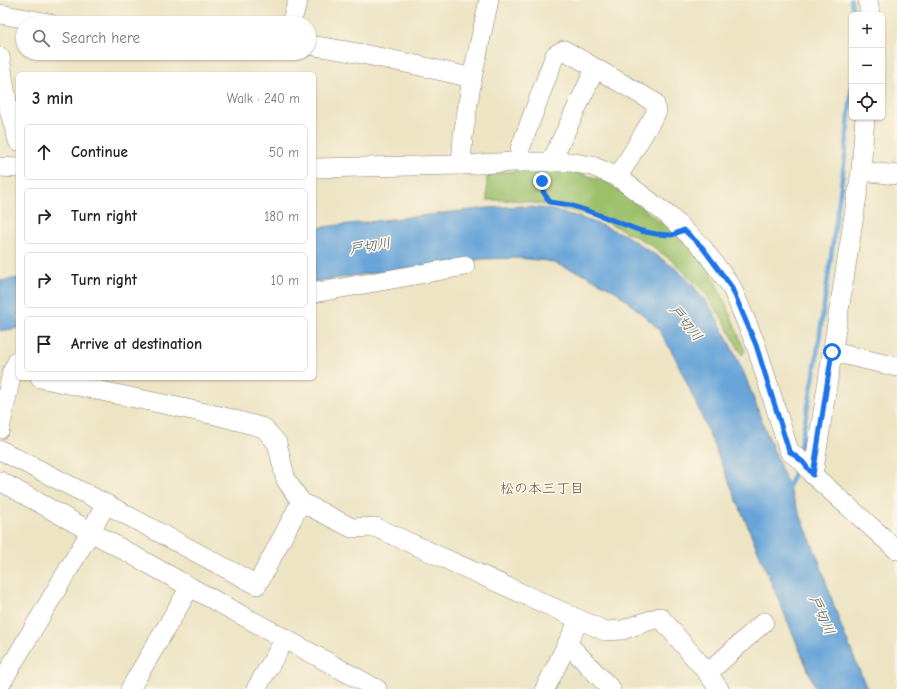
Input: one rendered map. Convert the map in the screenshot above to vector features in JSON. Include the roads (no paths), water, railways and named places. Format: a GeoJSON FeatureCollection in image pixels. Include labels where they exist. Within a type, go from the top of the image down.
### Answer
{"type":"FeatureCollection","features":[{"type":"Feature","properties":{"kind":"street"},"geometry":{"type":"LineString","coordinates":[[293,16],[298,0]]}},
{"type":"Feature","properties":{"kind":"street"},"geometry":{"type":"LineString","coordinates":[[461,165],[463,136],[472,78],[489,0]]}},
{"type":"Feature","properties":{"kind":"street"},"geometry":{"type":"LineString","coordinates":[[868,0],[870,12]]}},
{"type":"Feature","properties":{"kind":"street"},"geometry":{"type":"LineString","coordinates":[[0,14],[16,17]]}},
{"type":"Feature","properties":{"kind":"street"},"geometry":{"type":"LineString","coordinates":[[316,46],[404,62],[472,78]]}},
{"type":"Feature","properties":{"kind":"street"},"geometry":{"type":"LineString","coordinates":[[520,162],[520,149],[554,55],[564,50],[654,102],[657,111],[618,177]]}},
{"type":"Feature","properties":{"kind":"street"},"geometry":{"type":"LineString","coordinates":[[0,57],[6,102],[16,134]]}},
{"type":"Feature","properties":{"kind":"street"},"geometry":{"type":"LineString","coordinates":[[551,162],[595,69]]}},
{"type":"Feature","properties":{"kind":"street"},"geometry":{"type":"LineString","coordinates":[[813,475],[861,171],[865,120]]}},
{"type":"Feature","properties":{"kind":"street"},"geometry":{"type":"LineString","coordinates":[[316,168],[570,162],[592,166],[618,177],[669,216],[702,247],[731,286],[756,345],[789,451],[803,462],[813,475],[897,550]]}},
{"type":"Feature","properties":{"kind":"street"},"geometry":{"type":"LineString","coordinates":[[0,167],[16,168]]}},
{"type":"Feature","properties":{"kind":"street"},"geometry":{"type":"LineString","coordinates":[[861,171],[897,175]]}},
{"type":"Feature","properties":{"kind":"street"},"geometry":{"type":"LineString","coordinates":[[316,293],[464,266]]}},
{"type":"Feature","properties":{"kind":"street"},"geometry":{"type":"LineString","coordinates":[[832,352],[897,367]]}},
{"type":"Feature","properties":{"kind":"street"},"geometry":{"type":"LineString","coordinates":[[0,429],[12,369]]}},
{"type":"Feature","properties":{"kind":"street"},"geometry":{"type":"LineString","coordinates":[[49,380],[220,416],[264,428],[277,443],[286,480],[301,502],[352,528],[375,528],[605,631],[622,630],[660,616],[708,673],[719,689]]}},
{"type":"Feature","properties":{"kind":"street"},"geometry":{"type":"LineString","coordinates":[[0,450],[106,504],[257,585],[301,502]]}},
{"type":"Feature","properties":{"kind":"street"},"geometry":{"type":"LineString","coordinates":[[0,480],[190,587],[377,689]]}},
{"type":"Feature","properties":{"kind":"street"},"geometry":{"type":"LineString","coordinates":[[0,685],[106,504]]}},
{"type":"Feature","properties":{"kind":"street"},"geometry":{"type":"LineString","coordinates":[[130,689],[190,587]]}},
{"type":"Feature","properties":{"kind":"street"},"geometry":{"type":"LineString","coordinates":[[545,689],[579,620]]}},
{"type":"Feature","properties":{"kind":"street"},"geometry":{"type":"LineString","coordinates":[[708,673],[764,622]]}},
{"type":"Feature","properties":{"kind":"street"},"geometry":{"type":"LineString","coordinates":[[256,689],[285,639]]}},
{"type":"Feature","properties":{"kind":"street"},"geometry":{"type":"LineString","coordinates":[[568,644],[611,689]]}},
{"type":"Feature","properties":{"kind":"water","name":"戸切川"},"geometry":{"type":"Polygon","coordinates":[[[521,206],[549,209],[579,217],[625,235],[675,268],[692,284],[709,305],[744,373],[767,434],[819,561],[841,626],[867,689],[816,689],[696,403],[675,357],[658,328],[617,292],[586,275],[548,261],[518,258],[483,259],[385,271],[316,282],[316,228],[488,208],[521,206]]]}},
{"type":"Feature","properties":{"kind":"water"},"geometry":{"type":"Polygon","coordinates":[[[16,278],[16,328],[0,331],[0,281],[16,278]]]}},
{"type":"Feature","properties":{"kind":"waterway"},"geometry":{"type":"LineString","coordinates":[[851,0],[853,12]]}},
{"type":"Feature","properties":{"kind":"waterway"},"geometry":{"type":"LineString","coordinates":[[799,452],[814,375],[845,158],[852,84]]}},
{"type":"Feature","properties":{"kind":"waterway"},"geometry":{"type":"LineString","coordinates":[[787,490],[795,471],[796,463]]}},
{"type":"Feature","properties":{"kind":"district","name":"松の本三丁目"},"geometry":{"type":"Point","coordinates":[542,488]}}]}
